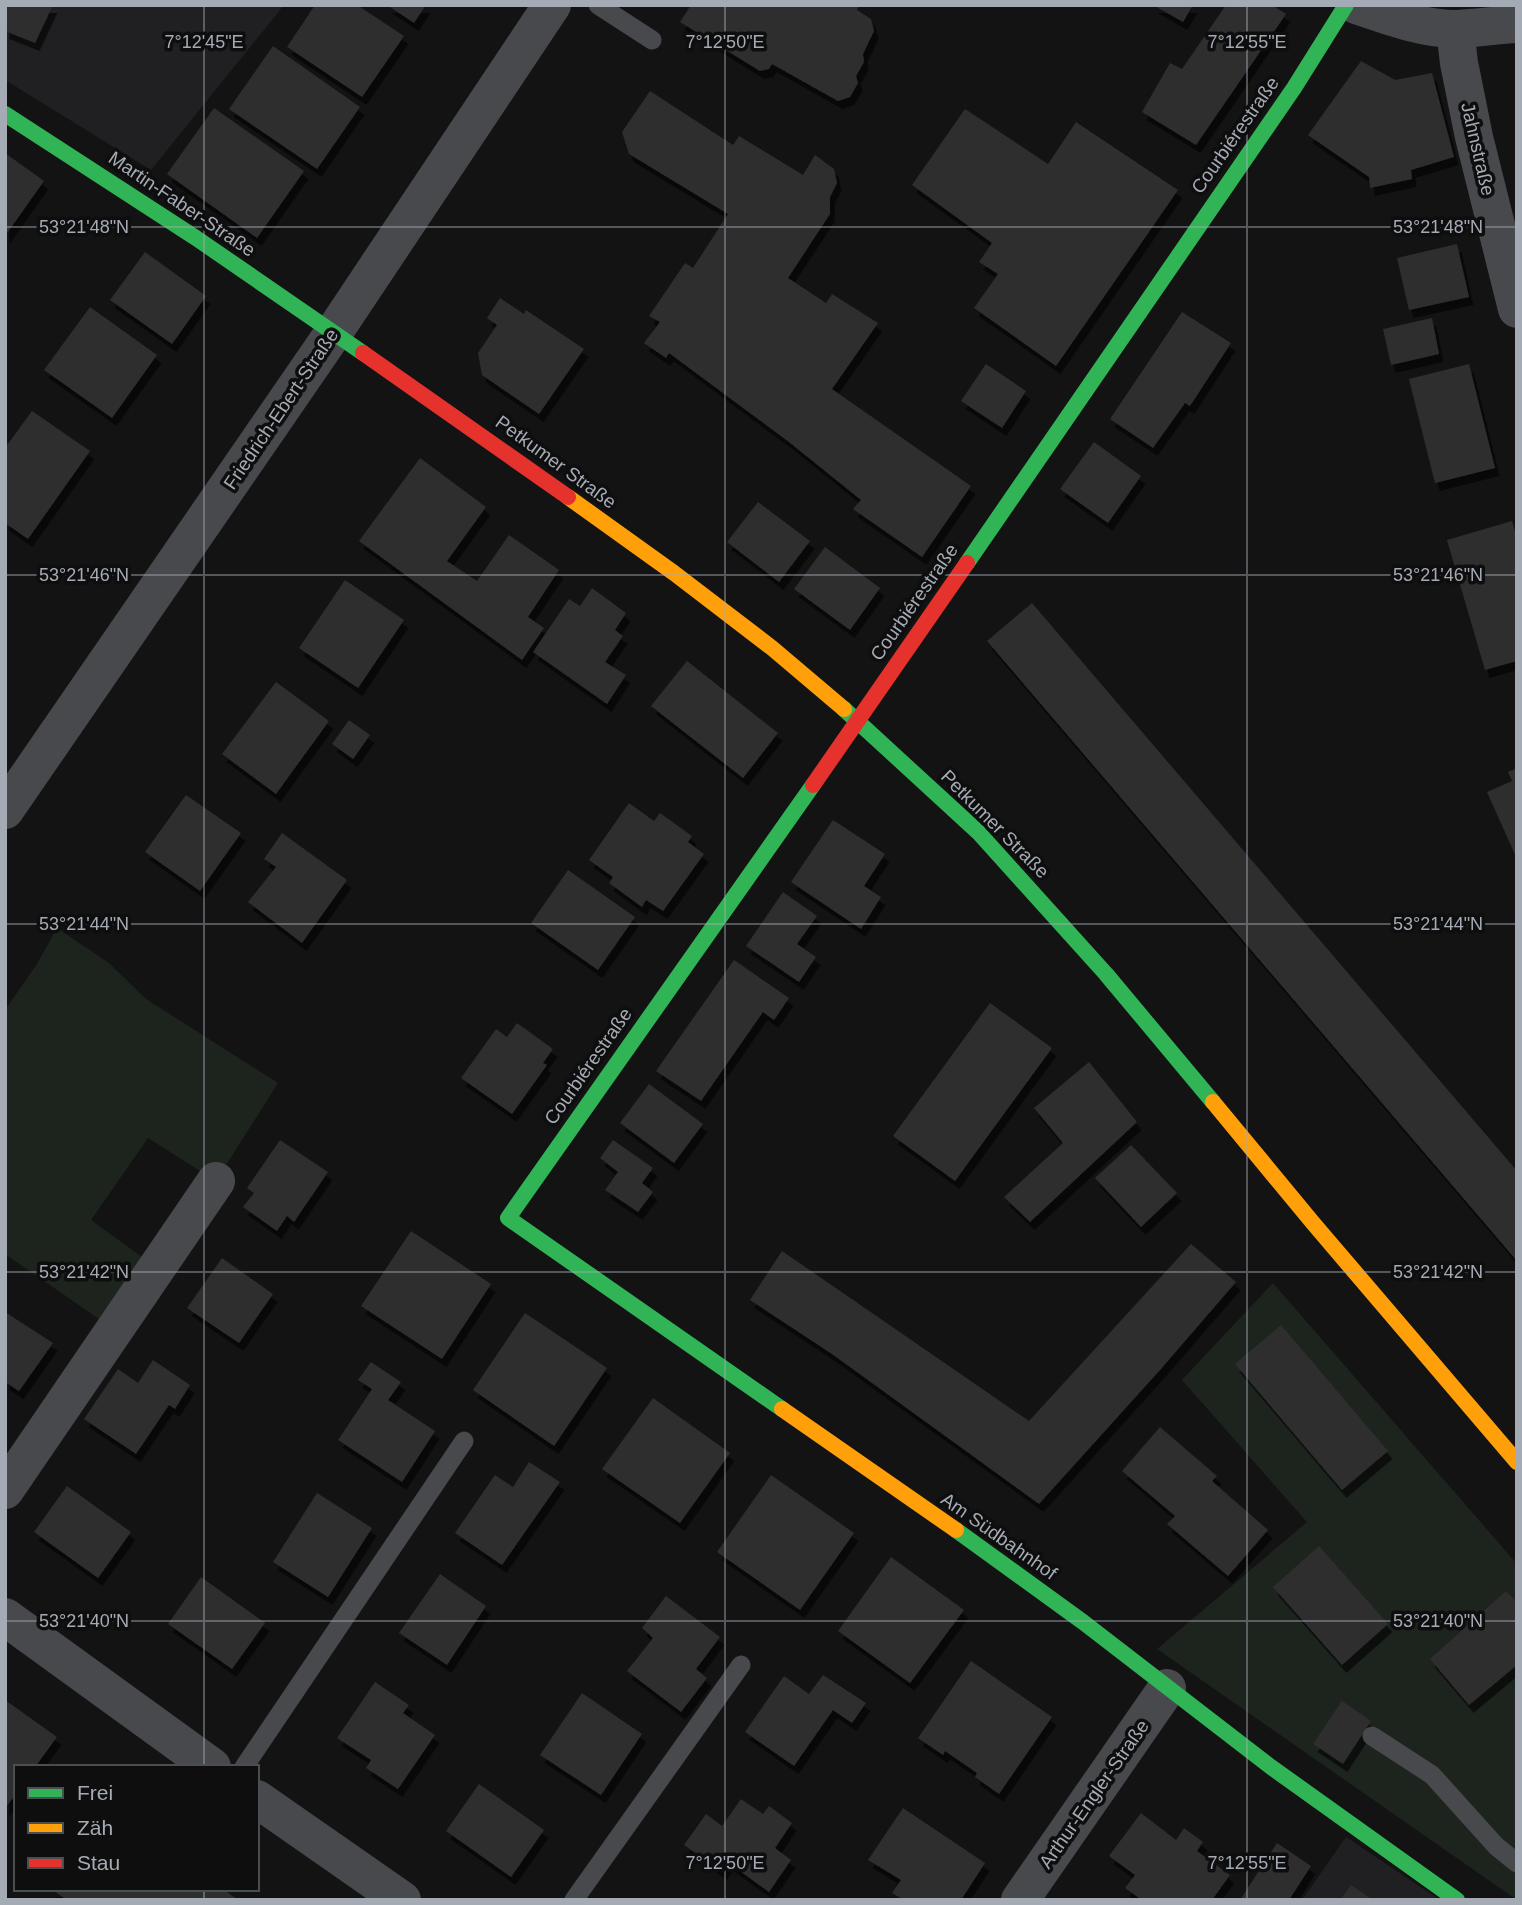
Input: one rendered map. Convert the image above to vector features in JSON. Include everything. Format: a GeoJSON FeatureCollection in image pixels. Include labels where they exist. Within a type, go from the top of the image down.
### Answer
{"type":"FeatureCollection","features":[{"type":"Feature","properties":{"kind":"street","name":"Friedrich-Ebert-Straße"},"geometry":{"type":"LineString","coordinates":[[5,810],[334,332],[552,5]]}},
{"type":"Feature","properties":{"kind":"street","name":"Courbiérestraße"},"geometry":{"type":"LineString","coordinates":[[508,1218],[858,720],[1294,88],[1346,5]]}},
{"type":"Feature","properties":{"kind":"street"},"geometry":{"type":"LineString","coordinates":[[1356,5],[1408,22],[1455,29],[1517,24]]}},
{"type":"Feature","properties":{"kind":"street","name":"Jahnstraße"},"geometry":{"type":"LineString","coordinates":[[1455,29],[1468,111],[1517,309]]}},
{"type":"Feature","properties":{"kind":"street","name":"Martin-Faber-Straße"},"geometry":{"type":"LineString","coordinates":[[5,114],[334,332]]}},
{"type":"Feature","properties":{"kind":"street","name":"Petkumer Straße"},"geometry":{"type":"LineString","coordinates":[[334,332],[674,573],[772,648],[858,720],[978,832],[1097,964],[1517,1462]]}},
{"type":"Feature","properties":{"kind":"street"},"geometry":{"type":"LineString","coordinates":[[5,1490],[216,1181]]}},
{"type":"Feature","properties":{"kind":"street","name":"Am Südbahnhof"},"geometry":{"type":"LineString","coordinates":[[508,1218],[1005,1564],[1271,1767],[1457,1900]]}},
{"type":"Feature","properties":{"kind":"street"},"geometry":{"type":"LineString","coordinates":[[5,1617],[209,1765]]}},
{"type":"Feature","properties":{"kind":"street","name":"Arthur-Engler-Straße"},"geometry":{"type":"LineString","coordinates":[[1020,1900],[1167,1688]]}},
{"type":"Feature","properties":{"kind":"street"},"geometry":{"type":"LineString","coordinates":[[259,1800],[402,1900]]}},
{"type":"Feature","properties":{"kind":"lane"},"geometry":{"type":"LineString","coordinates":[[598,5],[652,40]]}},
{"type":"Feature","properties":{"kind":"lane"},"geometry":{"type":"LineString","coordinates":[[245,1765],[464,1441]]}},
{"type":"Feature","properties":{"kind":"lane"},"geometry":{"type":"LineString","coordinates":[[574,1900],[741,1665]]}},
{"type":"Feature","properties":{"kind":"lane"},"geometry":{"type":"LineString","coordinates":[[1371,1736],[1432,1775],[1496,1846],[1517,1863]]}},
{"type":"Feature","properties":{"kind":"shaded area"},"geometry":{"type":"Polygon","coordinates":[[[5,5],[284,5],[151,170],[5,80],[5,5]]]}},
{"type":"Feature","properties":{"kind":"shaded area"},"geometry":{"type":"Polygon","coordinates":[[[57,928],[109,963],[146,999],[278,1083],[216,1181],[148,1138],[91,1220],[142,1257],[99,1319],[5,1254],[5,1010],[37,964],[57,928]]]}},
{"type":"Feature","properties":{"kind":"shaded area"},"geometry":{"type":"Polygon","coordinates":[[[1273,1283],[1517,1564],[1517,1900],[1157,1649],[1307,1522],[1182,1380],[1273,1283]]]}},
{"type":"Feature","properties":{"kind":"shaded area"},"geometry":{"type":"Polygon","coordinates":[[[1346,1837],[1440,1900],[1302,1900],[1346,1837]]]}},
{"type":"Feature","properties":{"kind":"building"},"geometry":{"type":"Polygon","coordinates":[[[5,5],[53,5],[35,43],[5,31],[5,5]]]}},
{"type":"Feature","properties":{"kind":"building"},"geometry":{"type":"Polygon","coordinates":[[[315,5],[357,5],[404,36],[362,97],[287,47],[315,5]]]}},
{"type":"Feature","properties":{"kind":"building"},"geometry":{"type":"Polygon","coordinates":[[[387,5],[426,5],[414,23],[387,5]]]}},
{"type":"Feature","properties":{"kind":"building"},"geometry":{"type":"Polygon","coordinates":[[[691,5],[859,5],[857,10],[871,19],[874,31],[863,54],[864,62],[856,76],[858,83],[850,97],[838,101],[772,64],[769,69],[760,71],[680,22],[691,5]]]}},
{"type":"Feature","properties":{"kind":"building"},"geometry":{"type":"Polygon","coordinates":[[[1153,5],[1193,5],[1183,22],[1153,5]]]}},
{"type":"Feature","properties":{"kind":"building"},"geometry":{"type":"Polygon","coordinates":[[[1226,5],[1272,5],[1286,14],[1196,145],[1142,112],[1170,63],[1182,69],[1226,5]]]}},
{"type":"Feature","properties":{"kind":"building"},"geometry":{"type":"Polygon","coordinates":[[[273,46],[360,107],[317,169],[229,109],[273,46]]]}},
{"type":"Feature","properties":{"kind":"building"},"geometry":{"type":"Polygon","coordinates":[[[1361,61],[1395,80],[1432,73],[1454,157],[1411,170],[1412,179],[1370,188],[1369,177],[1308,135],[1361,61]]]}},
{"type":"Feature","properties":{"kind":"building"},"geometry":{"type":"Polygon","coordinates":[[[650,91],[733,145],[739,136],[803,175],[815,155],[834,169],[837,183],[830,197],[830,214],[788,278],[826,303],[832,294],[878,323],[832,389],[971,486],[922,557],[853,509],[861,500],[789,442],[669,353],[666,358],[644,343],[660,322],[649,316],[685,263],[693,268],[728,214],[629,154],[622,132],[650,91]]]}},
{"type":"Feature","properties":{"kind":"building"},"geometry":{"type":"Polygon","coordinates":[[[214,108],[304,171],[257,238],[167,174],[214,108]]]}},
{"type":"Feature","properties":{"kind":"building"},"geometry":{"type":"Polygon","coordinates":[[[965,109],[1048,164],[1076,122],[1178,190],[1056,366],[974,308],[998,274],[979,262],[992,243],[912,185],[965,109]]]}},
{"type":"Feature","properties":{"kind":"building"},"geometry":{"type":"Polygon","coordinates":[[[5,153],[44,181],[5,236],[5,153]]]}},
{"type":"Feature","properties":{"kind":"building"},"geometry":{"type":"Polygon","coordinates":[[[1457,244],[1469,297],[1409,310],[1397,258],[1457,244]]]}},
{"type":"Feature","properties":{"kind":"building"},"geometry":{"type":"Polygon","coordinates":[[[145,252],[206,296],[172,344],[110,300],[145,252]]]}},
{"type":"Feature","properties":{"kind":"building"},"geometry":{"type":"Polygon","coordinates":[[[500,298],[524,314],[526,310],[584,349],[539,414],[482,375],[478,353],[497,325],[487,318],[500,298]]]}},
{"type":"Feature","properties":{"kind":"building"},"geometry":{"type":"Polygon","coordinates":[[[90,307],[157,355],[112,418],[44,370],[90,307]]]}},
{"type":"Feature","properties":{"kind":"building"},"geometry":{"type":"Polygon","coordinates":[[[1182,312],[1231,343],[1190,406],[1185,403],[1153,448],[1110,419],[1182,312]]]}},
{"type":"Feature","properties":{"kind":"building"},"geometry":{"type":"Polygon","coordinates":[[[1432,318],[1439,354],[1391,365],[1383,329],[1432,318]]]}},
{"type":"Feature","properties":{"kind":"building"},"geometry":{"type":"Polygon","coordinates":[[[986,364],[1026,391],[1002,428],[961,401],[986,364]]]}},
{"type":"Feature","properties":{"kind":"building"},"geometry":{"type":"Polygon","coordinates":[[[1469,364],[1495,468],[1435,483],[1409,379],[1469,364]]]}},
{"type":"Feature","properties":{"kind":"building"},"geometry":{"type":"Polygon","coordinates":[[[32,411],[90,451],[28,539],[5,523],[5,448],[32,411]]]}},
{"type":"Feature","properties":{"kind":"building"},"geometry":{"type":"Polygon","coordinates":[[[1094,442],[1141,476],[1108,523],[1060,489],[1094,442]]]}},
{"type":"Feature","properties":{"kind":"building"},"geometry":{"type":"Polygon","coordinates":[[[420,458],[486,507],[447,561],[477,581],[509,535],[559,570],[528,617],[544,628],[522,660],[359,541],[420,458]]]}},
{"type":"Feature","properties":{"kind":"building"},"geometry":{"type":"Polygon","coordinates":[[[758,502],[810,541],[779,582],[727,542],[758,502]]]}},
{"type":"Feature","properties":{"kind":"building"},"geometry":{"type":"Polygon","coordinates":[[[1512,521],[1517,538],[1517,661],[1485,670],[1447,540],[1512,521]]]}},
{"type":"Feature","properties":{"kind":"building"},"geometry":{"type":"Polygon","coordinates":[[[825,547],[880,588],[850,630],[794,589],[825,547]]]}},
{"type":"Feature","properties":{"kind":"building"},"geometry":{"type":"Polygon","coordinates":[[[345,580],[404,620],[358,688],[299,648],[345,580]]]}},
{"type":"Feature","properties":{"kind":"building"},"geometry":{"type":"Polygon","coordinates":[[[592,588],[626,613],[615,630],[623,636],[605,662],[626,675],[607,704],[533,652],[569,599],[580,606],[592,588]]]}},
{"type":"Feature","properties":{"kind":"building"},"geometry":{"type":"Polygon","coordinates":[[[1032,603],[1517,1171],[1517,1261],[987,641],[1032,603]]]}},
{"type":"Feature","properties":{"kind":"building"},"geometry":{"type":"Polygon","coordinates":[[[687,661],[778,733],[743,778],[651,706],[687,661]]]}},
{"type":"Feature","properties":{"kind":"building"},"geometry":{"type":"Polygon","coordinates":[[[276,682],[329,721],[276,794],[222,754],[276,682]]]}},
{"type":"Feature","properties":{"kind":"building"},"geometry":{"type":"Polygon","coordinates":[[[349,720],[370,735],[353,759],[332,744],[349,720]]]}},
{"type":"Feature","properties":{"kind":"building"},"geometry":{"type":"Polygon","coordinates":[[[1517,768],[1517,859],[1487,792],[1512,781],[1508,772],[1517,768]]]}},
{"type":"Feature","properties":{"kind":"building"},"geometry":{"type":"Polygon","coordinates":[[[186,795],[241,833],[200,891],[145,852],[186,795]]]}},
{"type":"Feature","properties":{"kind":"building"},"geometry":{"type":"Polygon","coordinates":[[[629,803],[654,821],[660,813],[692,836],[688,842],[704,854],[663,911],[646,900],[642,907],[609,883],[613,877],[589,860],[629,803]]]}},
{"type":"Feature","properties":{"kind":"building"},"geometry":{"type":"Polygon","coordinates":[[[833,820],[885,854],[864,886],[881,897],[861,929],[791,882],[833,820]]]}},
{"type":"Feature","properties":{"kind":"building"},"geometry":{"type":"Polygon","coordinates":[[[282,833],[347,880],[302,943],[248,902],[276,867],[264,859],[282,833]]]}},
{"type":"Feature","properties":{"kind":"building"},"geometry":{"type":"Polygon","coordinates":[[[568,870],[635,917],[598,970],[531,923],[568,870]]]}},
{"type":"Feature","properties":{"kind":"building"},"geometry":{"type":"Polygon","coordinates":[[[783,892],[817,916],[797,944],[816,957],[799,982],[746,946],[783,892]]]}},
{"type":"Feature","properties":{"kind":"building"},"geometry":{"type":"Polygon","coordinates":[[[734,960],[789,998],[774,1020],[763,1012],[701,1101],[656,1071],[734,960]]]}},
{"type":"Feature","properties":{"kind":"building"},"geometry":{"type":"Polygon","coordinates":[[[990,1003],[1052,1048],[955,1181],[893,1136],[990,1003]]]}},
{"type":"Feature","properties":{"kind":"building"},"geometry":{"type":"Polygon","coordinates":[[[517,1023],[553,1049],[543,1063],[547,1065],[512,1114],[461,1078],[496,1029],[507,1037],[517,1023]]]}},
{"type":"Feature","properties":{"kind":"building"},"geometry":{"type":"Polygon","coordinates":[[[1089,1062],[1137,1122],[1030,1222],[1004,1197],[1063,1143],[1034,1108],[1089,1062]]]}},
{"type":"Feature","properties":{"kind":"building"},"geometry":{"type":"Polygon","coordinates":[[[649,1084],[703,1124],[674,1163],[620,1123],[649,1084]]]}},
{"type":"Feature","properties":{"kind":"building"},"geometry":{"type":"Polygon","coordinates":[[[280,1140],[328,1172],[294,1222],[287,1216],[277,1231],[243,1207],[254,1193],[247,1188],[280,1140]]]}},
{"type":"Feature","properties":{"kind":"building"},"geometry":{"type":"Polygon","coordinates":[[[613,1140],[653,1168],[642,1183],[653,1192],[638,1212],[605,1190],[618,1172],[600,1158],[613,1140]]]}},
{"type":"Feature","properties":{"kind":"building"},"geometry":{"type":"Polygon","coordinates":[[[1131,1145],[1177,1193],[1141,1227],[1095,1178],[1131,1145]]]}},
{"type":"Feature","properties":{"kind":"building"},"geometry":{"type":"Polygon","coordinates":[[[411,1231],[491,1284],[442,1359],[361,1306],[411,1231]]]}},
{"type":"Feature","properties":{"kind":"building"},"geometry":{"type":"Polygon","coordinates":[[[1191,1244],[1236,1282],[1039,1504],[832,1354],[750,1300],[782,1251],[1029,1421],[1191,1244]]]}},
{"type":"Feature","properties":{"kind":"building"},"geometry":{"type":"Polygon","coordinates":[[[222,1258],[273,1294],[239,1343],[187,1308],[222,1258]]]}},
{"type":"Feature","properties":{"kind":"building"},"geometry":{"type":"Polygon","coordinates":[[[5,1312],[53,1343],[19,1391],[5,1382],[5,1312]]]}},
{"type":"Feature","properties":{"kind":"building"},"geometry":{"type":"Polygon","coordinates":[[[525,1313],[607,1368],[554,1446],[473,1390],[525,1313]]]}},
{"type":"Feature","properties":{"kind":"building"},"geometry":{"type":"Polygon","coordinates":[[[1281,1325],[1388,1451],[1342,1490],[1235,1364],[1281,1325]]]}},
{"type":"Feature","properties":{"kind":"building"},"geometry":{"type":"Polygon","coordinates":[[[153,1360],[190,1385],[175,1409],[169,1405],[136,1454],[84,1419],[118,1369],[138,1383],[153,1360]]]}},
{"type":"Feature","properties":{"kind":"building"},"geometry":{"type":"Polygon","coordinates":[[[371,1362],[401,1382],[388,1400],[435,1431],[402,1482],[338,1440],[372,1389],[358,1380],[371,1362]]]}},
{"type":"Feature","properties":{"kind":"building"},"geometry":{"type":"Polygon","coordinates":[[[653,1398],[730,1453],[680,1523],[602,1469],[653,1398]]]}},
{"type":"Feature","properties":{"kind":"building"},"geometry":{"type":"Polygon","coordinates":[[[1160,1427],[1217,1476],[1212,1481],[1268,1530],[1228,1576],[1167,1524],[1175,1516],[1122,1471],[1160,1427]]]}},
{"type":"Feature","properties":{"kind":"building"},"geometry":{"type":"Polygon","coordinates":[[[529,1462],[560,1482],[502,1565],[455,1533],[495,1475],[513,1487],[529,1462]]]}},
{"type":"Feature","properties":{"kind":"building"},"geometry":{"type":"Polygon","coordinates":[[[771,1475],[854,1533],[800,1610],[717,1552],[771,1475]]]}},
{"type":"Feature","properties":{"kind":"building"},"geometry":{"type":"Polygon","coordinates":[[[67,1486],[131,1532],[98,1578],[34,1532],[67,1486]]]}},
{"type":"Feature","properties":{"kind":"building"},"geometry":{"type":"Polygon","coordinates":[[[317,1493],[372,1528],[328,1597],[273,1562],[317,1493]]]}},
{"type":"Feature","properties":{"kind":"building"},"geometry":{"type":"Polygon","coordinates":[[[1319,1546],[1388,1624],[1342,1665],[1273,1587],[1319,1546]]]}},
{"type":"Feature","properties":{"kind":"building"},"geometry":{"type":"Polygon","coordinates":[[[891,1557],[964,1610],[910,1683],[838,1631],[891,1557]]]}},
{"type":"Feature","properties":{"kind":"building"},"geometry":{"type":"Polygon","coordinates":[[[440,1574],[486,1606],[447,1665],[399,1633],[440,1574]]]}},
{"type":"Feature","properties":{"kind":"building"},"geometry":{"type":"Polygon","coordinates":[[[201,1577],[265,1623],[232,1669],[168,1624],[201,1577]]]}},
{"type":"Feature","properties":{"kind":"building"},"geometry":{"type":"Polygon","coordinates":[[[1506,1591],[1517,1602],[1517,1665],[1469,1705],[1430,1659],[1506,1591]]]}},
{"type":"Feature","properties":{"kind":"building"},"geometry":{"type":"Polygon","coordinates":[[[666,1596],[720,1637],[696,1669],[707,1678],[681,1712],[627,1671],[653,1638],[642,1628],[666,1596]]]}},
{"type":"Feature","properties":{"kind":"building"},"geometry":{"type":"Polygon","coordinates":[[[971,1661],[1052,1717],[999,1794],[975,1777],[977,1773],[945,1751],[943,1755],[918,1738],[971,1661]]]}},
{"type":"Feature","properties":{"kind":"building"},"geometry":{"type":"Polygon","coordinates":[[[823,1675],[866,1703],[852,1723],[833,1710],[794,1766],[745,1732],[784,1676],[809,1694],[823,1675]]]}},
{"type":"Feature","properties":{"kind":"building"},"geometry":{"type":"Polygon","coordinates":[[[375,1682],[409,1705],[403,1713],[435,1735],[398,1789],[366,1768],[371,1760],[337,1738],[375,1682]]]}},
{"type":"Feature","properties":{"kind":"building"},"geometry":{"type":"Polygon","coordinates":[[[582,1693],[642,1734],[601,1795],[540,1755],[582,1693]]]}},
{"type":"Feature","properties":{"kind":"building"},"geometry":{"type":"Polygon","coordinates":[[[5,1700],[57,1737],[36,1765],[14,1765],[14,1797],[5,1808],[5,1700]]]}},
{"type":"Feature","properties":{"kind":"building"},"geometry":{"type":"Polygon","coordinates":[[[1342,1701],[1371,1721],[1343,1764],[1313,1744],[1342,1701]]]}},
{"type":"Feature","properties":{"kind":"building"},"geometry":{"type":"Polygon","coordinates":[[[479,1784],[544,1830],[511,1877],[446,1831],[479,1784]]]}},
{"type":"Feature","properties":{"kind":"building"},"geometry":{"type":"Polygon","coordinates":[[[741,1799],[763,1814],[769,1806],[792,1823],[775,1848],[791,1860],[769,1892],[729,1863],[722,1872],[684,1845],[706,1814],[722,1826],[741,1799]]]}},
{"type":"Feature","properties":{"kind":"building"},"geometry":{"type":"Polygon","coordinates":[[[903,1808],[985,1863],[961,1900],[904,1900],[892,1893],[901,1880],[868,1860],[903,1808]]]}},
{"type":"Feature","properties":{"kind":"building"},"geometry":{"type":"Polygon","coordinates":[[[1141,1813],[1176,1840],[1184,1828],[1203,1842],[1197,1851],[1230,1875],[1212,1900],[1142,1900],[1125,1888],[1135,1875],[1109,1856],[1141,1813]]]}},
{"type":"Feature","properties":{"kind":"building"},"geometry":{"type":"Polygon","coordinates":[[[1277,1843],[1311,1866],[1289,1900],[1240,1900],[1277,1843]]]}},
{"type":"Feature","properties":{"kind":"building"},"geometry":{"type":"Polygon","coordinates":[[[1351,1885],[1373,1900],[1340,1900],[1351,1885]]]}},
{"type":"Feature","properties":{"kind":"building"},"geometry":{"type":"Polygon","coordinates":[[[54,1891],[226,1891],[238,1900],[67,1900],[54,1891]]]}},
{"type":"Feature","properties":{"kind":"traffic: fast"},"geometry":{"type":"LineString","coordinates":[[967,563],[1294,88],[1346,5]]}},
{"type":"Feature","properties":{"kind":"traffic: fast"},"geometry":{"type":"LineString","coordinates":[[5,114],[196,238],[363,353]]}},
{"type":"Feature","properties":{"kind":"traffic: fast"},"geometry":{"type":"LineString","coordinates":[[844,709],[978,832],[1106,974],[1213,1102]]}},
{"type":"Feature","properties":{"kind":"traffic: fast"},"geometry":{"type":"LineString","coordinates":[[782,1409],[508,1218],[813,785]]}},
{"type":"Feature","properties":{"kind":"traffic: fast"},"geometry":{"type":"LineString","coordinates":[[956,1530],[1083,1622],[1271,1767],[1457,1900]]}},
{"type":"Feature","properties":{"kind":"traffic: slow"},"geometry":{"type":"LineString","coordinates":[[568,497],[772,648],[844,709]]}},
{"type":"Feature","properties":{"kind":"traffic: slow"},"geometry":{"type":"LineString","coordinates":[[1213,1102],[1517,1462]]}},
{"type":"Feature","properties":{"kind":"traffic: slow"},"geometry":{"type":"LineString","coordinates":[[782,1409],[956,1530]]}},
{"type":"Feature","properties":{"kind":"traffic: jam"},"geometry":{"type":"LineString","coordinates":[[363,353],[568,497]]}},
{"type":"Feature","properties":{"kind":"traffic: jam"},"geometry":{"type":"LineString","coordinates":[[813,785],[967,563]]}}]}
